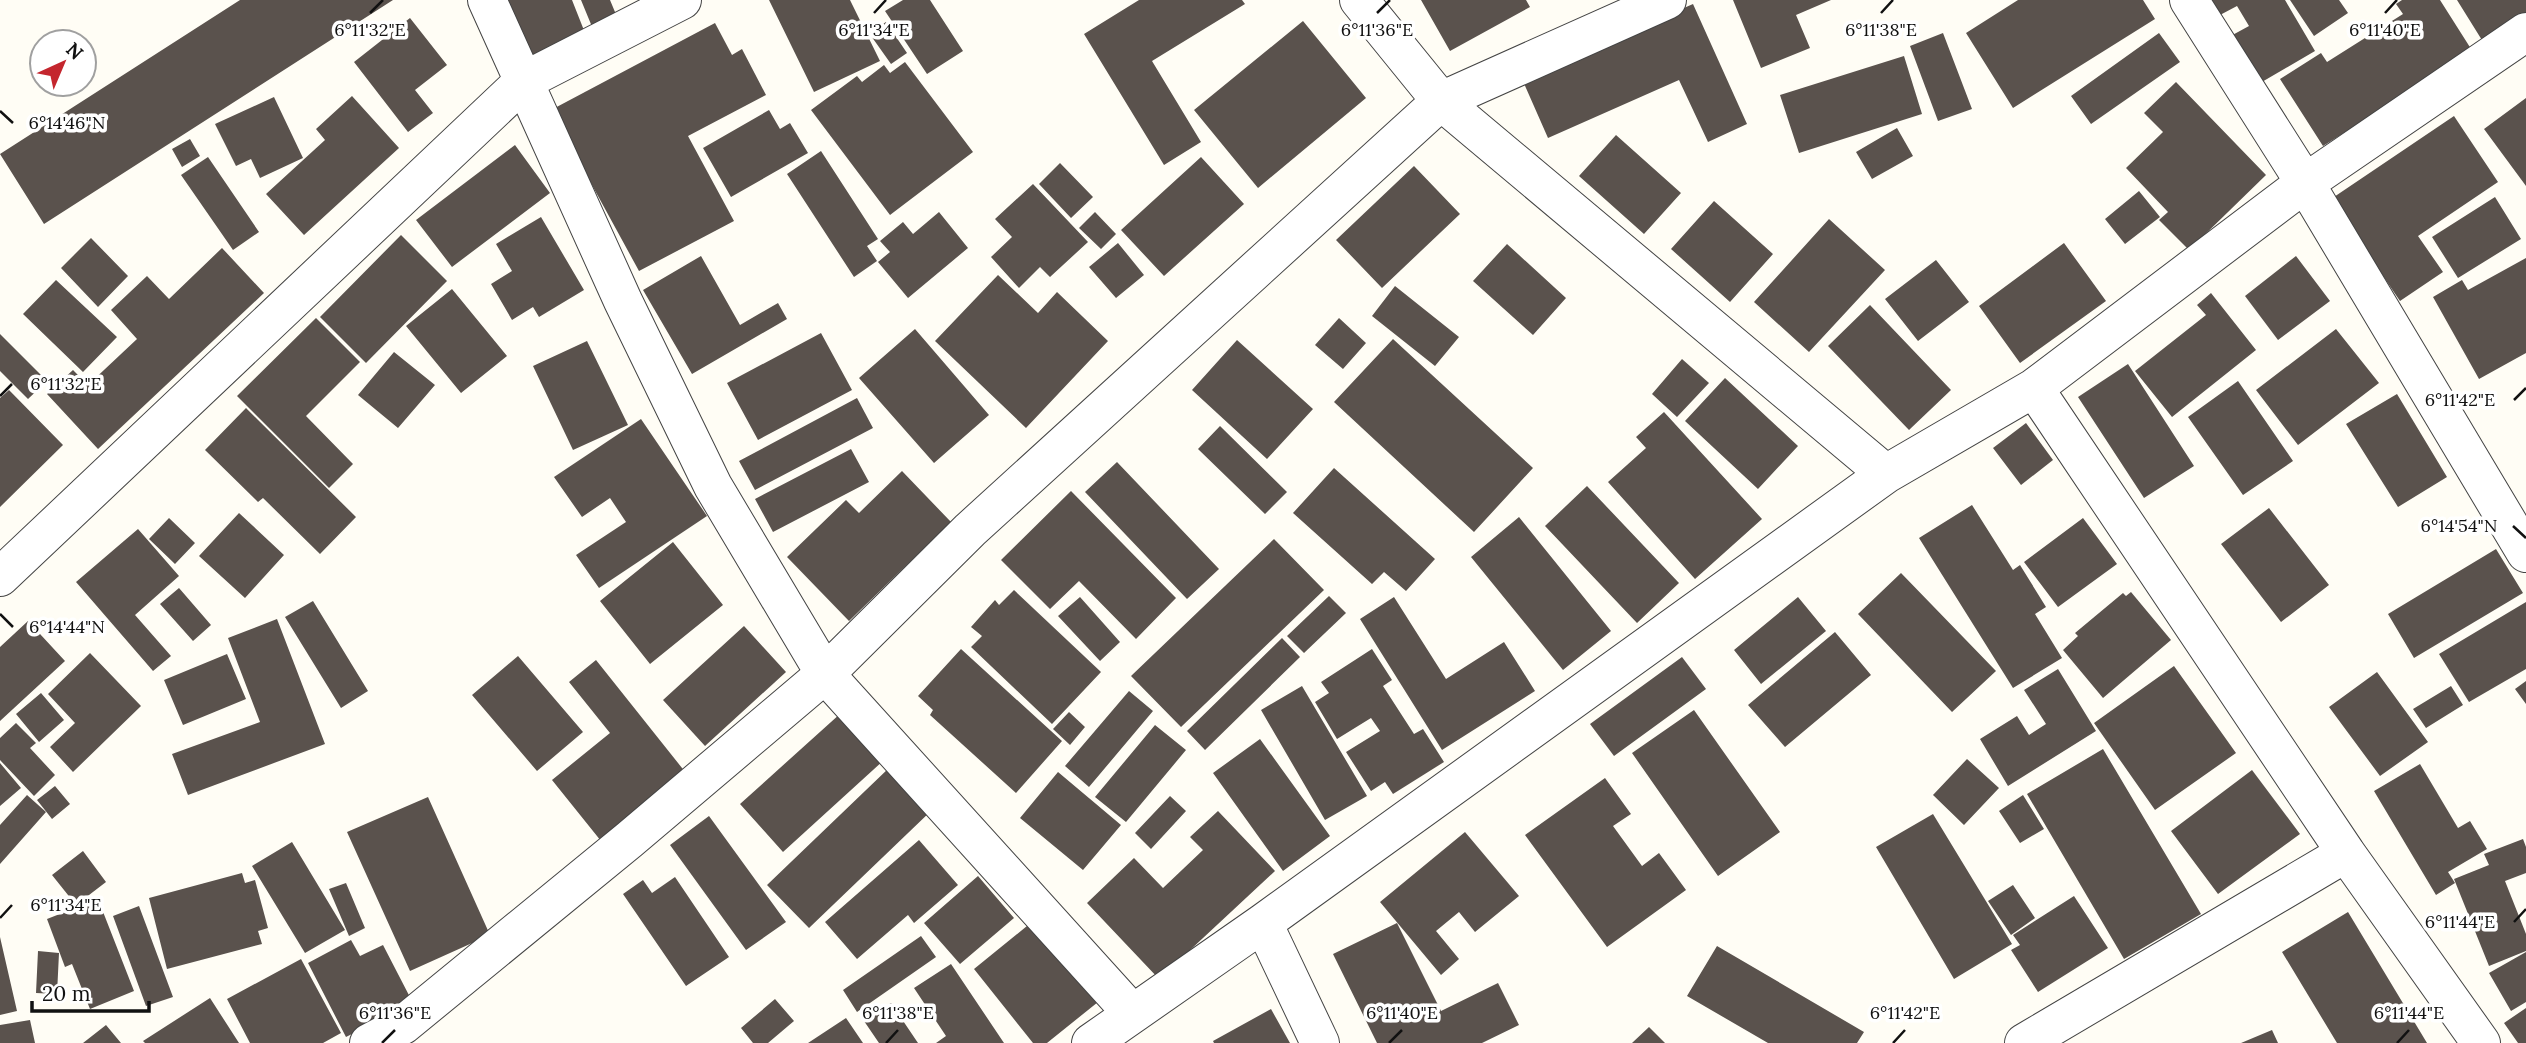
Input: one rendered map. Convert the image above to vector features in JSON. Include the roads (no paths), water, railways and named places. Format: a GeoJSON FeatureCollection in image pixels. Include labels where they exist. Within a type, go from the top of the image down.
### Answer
{"type":"FeatureCollection","features":[{"type":"Feature","properties":{"kind":"street"},"geometry":{"type":"LineString","coordinates":[[487,0],[623,301],[713,486],[825,674],[1132,1013]]}},
{"type":"Feature","properties":{"kind":"street"},"geometry":{"type":"LineString","coordinates":[[0,577],[524,81],[682,0]]}},
{"type":"Feature","properties":{"kind":"street"},"geometry":{"type":"LineString","coordinates":[[1359,0],[1441,102],[1886,474]]}},
{"type":"Feature","properties":{"kind":"street"},"geometry":{"type":"LineString","coordinates":[[369,1043],[403,1025],[825,674],[970,530],[1441,102],[1667,0]]}},
{"type":"Feature","properties":{"kind":"street"},"geometry":{"type":"LineString","coordinates":[[2189,0],[2305,184],[2526,553]]}},
{"type":"Feature","properties":{"kind":"street"},"geometry":{"type":"LineString","coordinates":[[1091,1043],[1263,923],[1886,474],[2034,388],[2305,184],[2526,32]]}},
{"type":"Feature","properties":{"kind":"street"},"geometry":{"type":"LineString","coordinates":[[2034,388],[2346,853],[2481,1043]]}},
{"type":"Feature","properties":{"kind":"street"},"geometry":{"type":"LineString","coordinates":[[2024,1043],[2346,853]]}},
{"type":"Feature","properties":{"kind":"street"},"geometry":{"type":"LineString","coordinates":[[1263,923],[1321,1043]]}}]}
